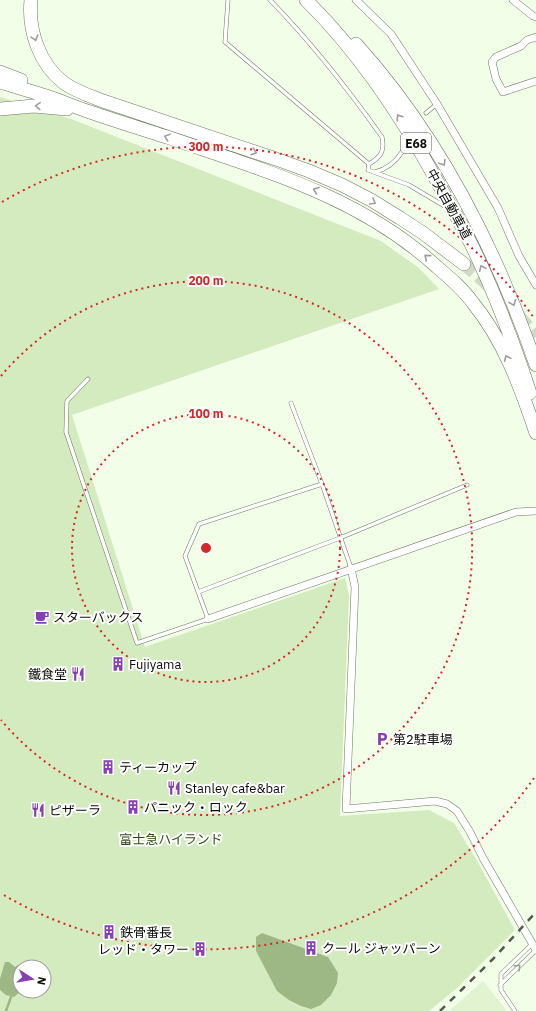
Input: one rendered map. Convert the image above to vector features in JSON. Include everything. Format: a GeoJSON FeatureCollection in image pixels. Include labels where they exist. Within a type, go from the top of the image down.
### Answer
{"type":"FeatureCollection","features":[{"type":"Feature","properties":{"kind":"highway"},"geometry":{"type":"LineString","coordinates":[[30,0],[32,26],[35,40],[45,61],[64,83],[80,92],[276,159],[335,182],[371,200],[400,218],[423,233],[464,264]]}},
{"type":"Feature","properties":{"kind":"highway","name":"中央自動車道"},"geometry":{"type":"LineString","coordinates":[[306,0],[342,40],[369,74],[417,144],[474,248],[498,303],[536,412]]}},
{"type":"Feature","properties":{"kind":"highway","name":"中央自動車道"},"geometry":{"type":"LineString","coordinates":[[316,0],[363,52],[390,85],[429,139],[452,177],[487,244],[511,299],[536,365]]}},
{"type":"Feature","properties":{"kind":"highway"},"geometry":{"type":"LineString","coordinates":[[0,72],[47,90],[73,96],[103,100]]}},
{"type":"Feature","properties":{"kind":"highway"},"geometry":{"type":"LineString","coordinates":[[0,82],[46,96],[303,184],[362,213],[412,245],[453,281],[488,322],[502,347],[514,374],[536,434]]}},
{"type":"Feature","properties":{"kind":"highway"},"geometry":{"type":"LineString","coordinates":[[0,108],[34,106],[90,112]]}},
{"type":"Feature","properties":{"kind":"street"},"geometry":{"type":"LineString","coordinates":[[356,0],[391,34],[437,104],[498,208],[519,256],[536,284]]}},
{"type":"Feature","properties":{"kind":"street"},"geometry":{"type":"LineString","coordinates":[[513,0],[536,17]]}},
{"type":"Feature","properties":{"kind":"street"},"geometry":{"type":"LineString","coordinates":[[536,37],[527,40],[521,46],[496,57],[492,62],[496,79],[503,92],[536,81]]}},
{"type":"Feature","properties":{"kind":"street"},"geometry":{"type":"LineString","coordinates":[[208,619],[351,568],[516,512],[536,511]]}},
{"type":"Feature","properties":{"kind":"street"},"geometry":{"type":"LineString","coordinates":[[351,568],[355,588],[346,809],[436,801],[447,804],[457,811],[535,948]]}},
{"type":"Feature","properties":{"kind":"lane"},"geometry":{"type":"LineString","coordinates":[[228,0],[226,42],[369,164]]}},
{"type":"Feature","properties":{"kind":"lane"},"geometry":{"type":"LineString","coordinates":[[270,0],[291,21],[327,63],[382,137],[382,152],[378,159],[369,164]]}},
{"type":"Feature","properties":{"kind":"lane"},"geometry":{"type":"LineString","coordinates":[[426,113],[437,104]]}},
{"type":"Feature","properties":{"kind":"lane"},"geometry":{"type":"LineString","coordinates":[[374,173],[385,170],[402,152]]}},
{"type":"Feature","properties":{"kind":"lane"},"geometry":{"type":"LineString","coordinates":[[369,164],[368,170],[409,185],[454,212]]}},
{"type":"Feature","properties":{"kind":"lane"},"geometry":{"type":"LineString","coordinates":[[88,379],[67,401],[66,432],[137,643],[208,619],[185,556],[199,524],[322,484]]}},
{"type":"Feature","properties":{"kind":"lane"},"geometry":{"type":"LineString","coordinates":[[291,403],[322,484],[351,568]]}},
{"type":"Feature","properties":{"kind":"lane"},"geometry":{"type":"LineString","coordinates":[[198,592],[340,538],[467,485]]}},
{"type":"Feature","properties":{"kind":"lane"},"geometry":{"type":"LineString","coordinates":[[500,985],[535,948]]}},
{"type":"Feature","properties":{"kind":"lane"},"geometry":{"type":"LineString","coordinates":[[515,1011],[501,990],[501,974],[535,948]]}},
{"type":"Feature","properties":{"kind":"shaded area"},"geometry":{"type":"Polygon","coordinates":[[[262,933],[328,957],[338,973],[337,983],[331,995],[321,1005],[311,1009],[301,1006],[289,1000],[277,991],[256,951],[256,937],[262,933]]]}},
{"type":"Feature","properties":{"kind":"shaded area"},"geometry":{"type":"Polygon","coordinates":[[[5,962],[9,962],[12,964],[12,996],[6,995],[0,990],[0,979],[5,962]]]}},
{"type":"Feature","properties":{"kind":"shaded area"},"geometry":{"type":"Polygon","coordinates":[[[483,981],[507,1011],[449,1011],[483,981]]]}},
{"type":"Feature","properties":{"kind":"green space","name":"富士急ハイランド"},"geometry":{"type":"Polygon","coordinates":[[[0,97],[71,119],[381,241],[419,268],[439,289],[72,415],[145,647],[345,578],[349,596],[340,816],[429,810],[454,823],[476,859],[515,930],[456,989],[429,1011],[0,1011],[0,97]]]}},
{"type":"Feature","properties":{"kind":"waterway"},"geometry":{"type":"LineString","coordinates":[[6,1011],[11,997]]}},
{"type":"Feature","properties":{"kind":"tunnel"},"geometry":{"type":"LineString","coordinates":[[464,264],[520,317],[536,337]]}},
{"type":"Feature","properties":{"kind":"railway"},"geometry":{"type":"LineString","coordinates":[[440,1011],[493,959],[536,912]]}},
{"type":"Feature","properties":{"kind":"place","name":"スターバックス"},"geometry":{"type":"Point","coordinates":[42,617]}},
{"type":"Feature","properties":{"kind":"place","name":"Fujiyama"},"geometry":{"type":"Point","coordinates":[118,664]}},
{"type":"Feature","properties":{"kind":"place","name":"鐵食堂"},"geometry":{"type":"Point","coordinates":[78,674]}},
{"type":"Feature","properties":{"kind":"place","name":"第2駐車場"},"geometry":{"type":"Point","coordinates":[382,739]}},
{"type":"Feature","properties":{"kind":"place","name":"ティーカップ"},"geometry":{"type":"Point","coordinates":[108,767]}},
{"type":"Feature","properties":{"kind":"place","name":"Stanley cafe&bar"},"geometry":{"type":"Point","coordinates":[174,788]}},
{"type":"Feature","properties":{"kind":"place","name":"パニック・ロック"},"geometry":{"type":"Point","coordinates":[133,807]}},
{"type":"Feature","properties":{"kind":"place","name":"ピザーラ"},"geometry":{"type":"Point","coordinates":[38,810]}},
{"type":"Feature","properties":{"kind":"place","name":"鉄骨番長"},"geometry":{"type":"Point","coordinates":[109,932]}},
{"type":"Feature","properties":{"kind":"place","name":"クール ジャッパーン"},"geometry":{"type":"Point","coordinates":[311,948]}},
{"type":"Feature","properties":{"kind":"place","name":"レッド・タワー"},"geometry":{"type":"Point","coordinates":[200,949]}}]}
